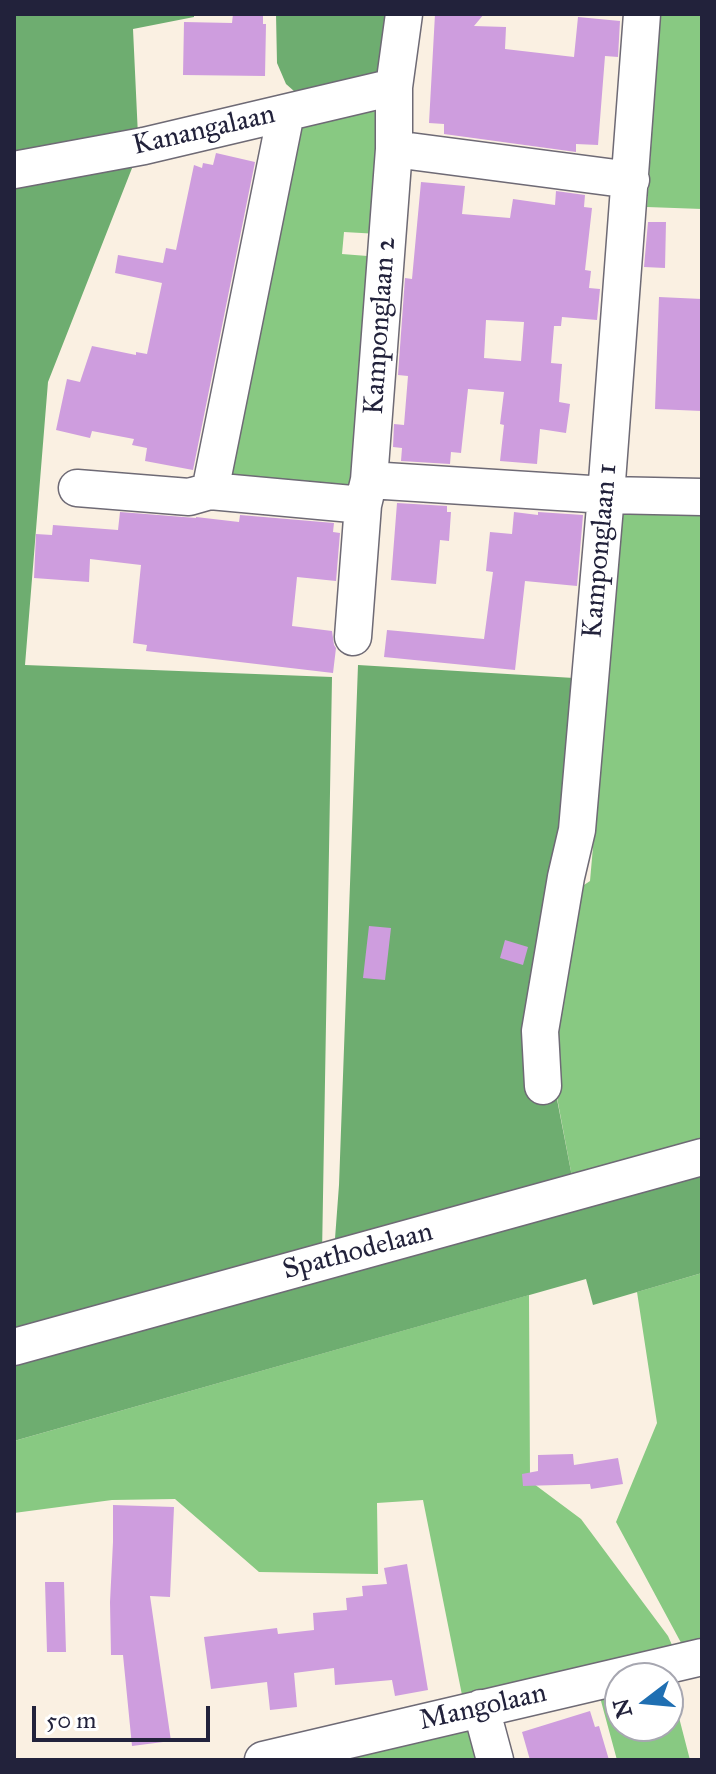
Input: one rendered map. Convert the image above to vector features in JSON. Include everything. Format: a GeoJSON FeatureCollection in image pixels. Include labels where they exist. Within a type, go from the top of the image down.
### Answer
{"type":"FeatureCollection","features":[{"type":"Feature","properties":{"kind":"street","name":"Kamponglaan 2"},"geometry":{"type":"LineString","coordinates":[[353,637],[394,149],[394,87],[404,14]]}},
{"type":"Feature","properties":{"kind":"street","name":"Kamponglaan 1"},"geometry":{"type":"LineString","coordinates":[[543,1086],[540,1031],[577,830],[642,14]]}},
{"type":"Feature","properties":{"kind":"street","name":"Kanangalaan"},"geometry":{"type":"LineString","coordinates":[[14,170],[144,146],[394,87]]}},
{"type":"Feature","properties":{"kind":"street"},"geometry":{"type":"LineString","coordinates":[[210,491],[286,113]]}},
{"type":"Feature","properties":{"kind":"street"},"geometry":{"type":"LineString","coordinates":[[394,149],[631,180]]}},
{"type":"Feature","properties":{"kind":"street"},"geometry":{"type":"LineString","coordinates":[[77,488],[189,497],[210,491],[702,497]]}},
{"type":"Feature","properties":{"kind":"street","name":"Spathodelaan"},"geometry":{"type":"LineString","coordinates":[[14,1347],[702,1157]]}},
{"type":"Feature","properties":{"kind":"street","name":"Mangolaan"},"geometry":{"type":"LineString","coordinates":[[263,1760],[702,1657]]}},
{"type":"Feature","properties":{"kind":"street"},"geometry":{"type":"LineString","coordinates":[[481,1708],[495,1760]]}},
{"type":"Feature","properties":{"kind":"green space"},"geometry":{"type":"Polygon","coordinates":[[[14,14],[194,14],[194,17],[133,29],[138,136],[14,157],[14,14]]]}},
{"type":"Feature","properties":{"kind":"green space"},"geometry":{"type":"Polygon","coordinates":[[[276,14],[395,14],[384,72],[303,99],[286,84],[277,63],[276,14]]]}},
{"type":"Feature","properties":{"kind":"green space"},"geometry":{"type":"Polygon","coordinates":[[[660,14],[702,14],[702,209],[647,207],[660,14]]]}},
{"type":"Feature","properties":{"kind":"green space"},"geometry":{"type":"Polygon","coordinates":[[[367,110],[376,112],[379,234],[344,232],[342,254],[380,257],[363,473],[349,491],[235,485],[221,461],[298,125],[367,110]]]}},
{"type":"Feature","properties":{"kind":"green space"},"geometry":{"type":"Polygon","coordinates":[[[136,158],[48,382],[25,665],[332,677],[322,1254],[14,1339],[14,182],[136,158]]]}},
{"type":"Feature","properties":{"kind":"green space"},"geometry":{"type":"Polygon","coordinates":[[[623,504],[702,511],[702,1147],[573,1182],[551,1066],[575,891],[590,881],[623,504]]]}},
{"type":"Feature","properties":{"kind":"green space"},"geometry":{"type":"Polygon","coordinates":[[[358,665],[574,678],[569,828],[535,1026],[555,1089],[573,1182],[334,1252],[339,1185],[358,665]]]}},
{"type":"Feature","properties":{"kind":"green space"},"geometry":{"type":"Polygon","coordinates":[[[702,1164],[702,1273],[593,1305],[586,1279],[14,1441],[14,1355],[702,1164]]]}},
{"type":"Feature","properties":{"kind":"green space"},"geometry":{"type":"Polygon","coordinates":[[[702,1273],[702,1649],[686,1652],[616,1522],[657,1423],[637,1292],[702,1273]]]}},
{"type":"Feature","properties":{"kind":"green space"},"geometry":{"type":"Polygon","coordinates":[[[529,1295],[530,1481],[581,1519],[668,1636],[672,1645],[670,1655],[641,1662],[604,1662],[604,1671],[464,1705],[423,1500],[377,1503],[378,1574],[259,1572],[175,1499],[112,1500],[14,1513],[14,1441],[529,1295]]]}},
{"type":"Feature","properties":{"kind":"green space"},"geometry":{"type":"Polygon","coordinates":[[[604,1689],[604,1712],[598,1690],[604,1689]]]}},
{"type":"Feature","properties":{"kind":"green space"},"geometry":{"type":"Polygon","coordinates":[[[472,1727],[487,1760],[326,1760],[472,1727]]]}},
{"type":"Feature","properties":{"kind":"green space"},"geometry":{"type":"Polygon","coordinates":[[[684,1737],[690,1760],[617,1760],[612,1742],[684,1742],[684,1737]]]}},
{"type":"Feature","properties":{"kind":"building"},"geometry":{"type":"Polygon","coordinates":[[[233,14],[263,14],[263,24],[266,24],[265,76],[183,75],[184,22],[232,23],[233,14]]]}},
{"type":"Feature","properties":{"kind":"building"},"geometry":{"type":"Polygon","coordinates":[[[435,14],[484,14],[474,26],[506,27],[505,49],[574,57],[578,17],[620,21],[618,57],[605,56],[598,145],[576,144],[576,152],[444,134],[444,124],[429,123],[435,14]]]}},
{"type":"Feature","properties":{"kind":"building"},"geometry":{"type":"Polygon","coordinates":[[[216,153],[255,162],[193,470],[145,461],[147,448],[132,445],[134,439],[92,431],[90,438],[56,430],[67,379],[80,382],[92,346],[136,355],[136,352],[147,354],[162,283],[115,273],[118,255],[163,263],[166,248],[176,250],[194,165],[202,168],[203,163],[213,165],[216,153]]]}},
{"type":"Feature","properties":{"kind":"building"},"geometry":{"type":"Polygon","coordinates":[[[421,182],[465,186],[462,214],[510,218],[513,199],[555,205],[556,191],[585,195],[584,207],[592,208],[585,270],[591,271],[589,288],[600,289],[597,320],[562,317],[561,326],[554,326],[551,363],[562,364],[559,402],[570,404],[566,433],[540,429],[537,464],[500,461],[504,392],[468,389],[461,453],[451,452],[450,464],[401,461],[402,448],[393,447],[394,424],[404,425],[408,376],[398,375],[405,278],[412,279],[421,182]],[[486,320],[484,358],[521,361],[524,322],[486,320]]]}},
{"type":"Feature","properties":{"kind":"building"},"geometry":{"type":"Polygon","coordinates":[[[648,222],[666,222],[665,268],[644,267],[648,222]]]}},
{"type":"Feature","properties":{"kind":"building"},"geometry":{"type":"Polygon","coordinates":[[[659,297],[702,299],[702,411],[655,409],[659,297]]]}},
{"type":"Feature","properties":{"kind":"building"},"geometry":{"type":"Polygon","coordinates":[[[397,503],[447,506],[447,512],[451,512],[449,541],[440,540],[436,584],[391,580],[397,503]]]}},
{"type":"Feature","properties":{"kind":"building"},"geometry":{"type":"Polygon","coordinates":[[[120,512],[239,522],[240,515],[334,523],[333,532],[340,533],[336,581],[297,577],[292,626],[332,631],[336,648],[333,673],[146,651],[147,645],[133,643],[141,565],[90,559],[89,582],[34,578],[36,534],[52,535],[53,525],[118,530],[120,512]]]}},
{"type":"Feature","properties":{"kind":"building"},"geometry":{"type":"Polygon","coordinates":[[[514,512],[583,515],[577,586],[525,581],[515,670],[384,657],[387,630],[484,639],[493,572],[486,571],[490,532],[512,534],[514,512]]]}},
{"type":"Feature","properties":{"kind":"building"},"geometry":{"type":"Polygon","coordinates":[[[369,926],[391,928],[385,980],[363,978],[369,926]]]}},
{"type":"Feature","properties":{"kind":"building"},"geometry":{"type":"Polygon","coordinates":[[[505,940],[528,947],[523,965],[500,958],[505,940]]]}},
{"type":"Feature","properties":{"kind":"building"},"geometry":{"type":"Polygon","coordinates":[[[573,1454],[574,1465],[618,1458],[623,1484],[591,1489],[590,1484],[523,1486],[522,1474],[538,1471],[538,1455],[573,1454]]]}},
{"type":"Feature","properties":{"kind":"building"},"geometry":{"type":"Polygon","coordinates":[[[113,1505],[174,1507],[170,1597],[150,1596],[171,1741],[132,1746],[123,1655],[111,1655],[113,1505]]]}},
{"type":"Feature","properties":{"kind":"building"},"geometry":{"type":"Polygon","coordinates":[[[407,1564],[428,1690],[395,1696],[392,1680],[335,1685],[334,1668],[294,1673],[297,1707],[270,1710],[267,1682],[211,1689],[204,1637],[277,1628],[278,1634],[314,1630],[313,1613],[347,1610],[346,1598],[363,1596],[362,1586],[387,1584],[384,1568],[407,1564]]]}},
{"type":"Feature","properties":{"kind":"building"},"geometry":{"type":"Polygon","coordinates":[[[45,1582],[64,1582],[66,1652],[47,1652],[45,1582]]]}},
{"type":"Feature","properties":{"kind":"building"},"geometry":{"type":"Polygon","coordinates":[[[590,1711],[595,1727],[599,1726],[609,1760],[530,1760],[522,1732],[590,1711]]]}}]}
